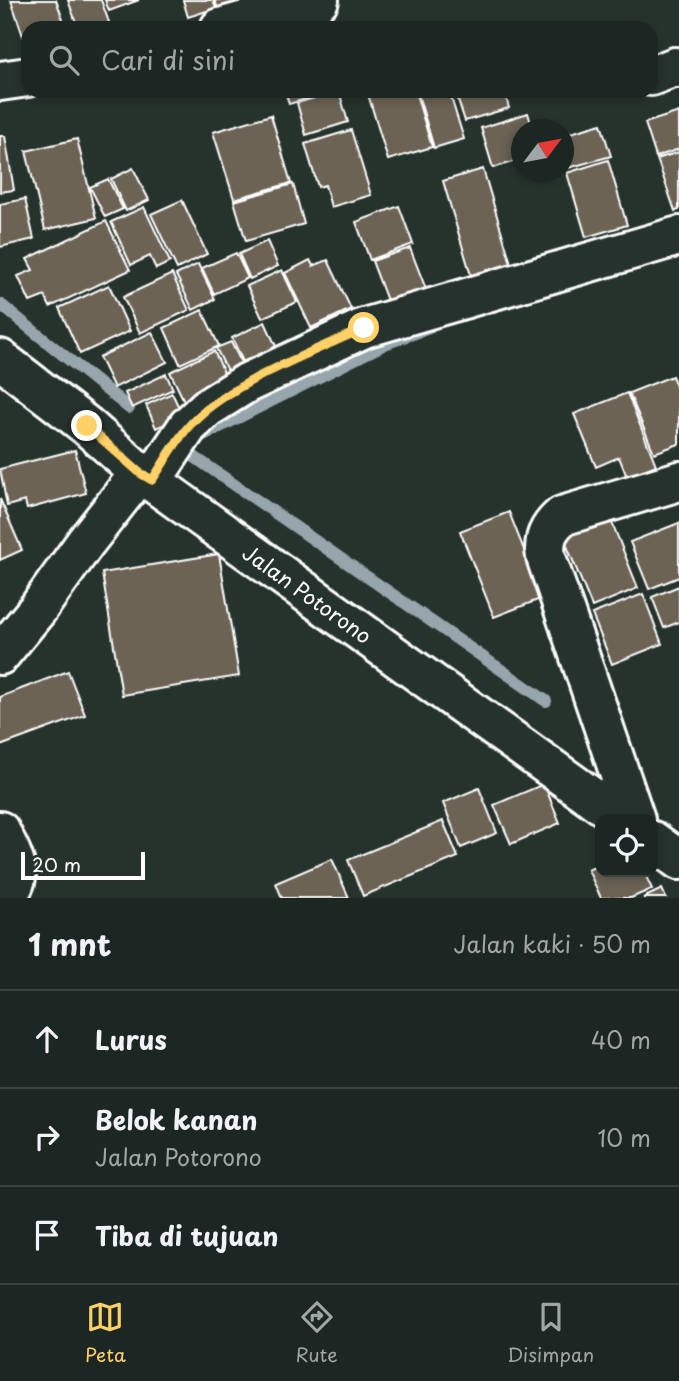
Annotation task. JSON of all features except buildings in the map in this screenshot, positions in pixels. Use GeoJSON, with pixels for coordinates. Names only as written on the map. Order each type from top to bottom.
{"type":"FeatureCollection","features":[{"type":"Feature","properties":{"kind":"street"},"geometry":{"type":"LineString","coordinates":[[243,21],[304,2]]}},
{"type":"Feature","properties":{"kind":"street"},"geometry":{"type":"LineString","coordinates":[[658,73],[679,68]]}},
{"type":"Feature","properties":{"kind":"street"},"geometry":{"type":"LineString","coordinates":[[0,81],[21,79]]}},
{"type":"Feature","properties":{"kind":"street"},"geometry":{"type":"LineString","coordinates":[[0,655],[37,610],[85,543],[146,477],[188,426],[207,408],[247,383],[364,328],[679,236]]}},
{"type":"Feature","properties":{"kind":"street","name":"Jalan Potorono"},"geometry":{"type":"LineString","coordinates":[[7,372],[87,426],[146,477],[615,814]]}},
{"type":"Feature","properties":{"kind":"street"},"geometry":{"type":"LineString","coordinates":[[633,814],[546,557],[544,544],[554,523],[562,516],[679,481]]}},
{"type":"Feature","properties":{"kind":"street"},"geometry":{"type":"LineString","coordinates":[[0,831],[15,863],[16,874],[16,883],[9,893],[0,898]]}},
{"type":"Feature","properties":{"kind":"street"},"geometry":{"type":"LineString","coordinates":[[658,845],[679,860]]}},
{"type":"Feature","properties":{"kind":"waterway"},"geometry":{"type":"LineString","coordinates":[[0,304],[129,408]]}},
{"type":"Feature","properties":{"kind":"waterway"},"geometry":{"type":"LineString","coordinates":[[196,439],[387,343],[429,328]]}},
{"type":"Feature","properties":{"kind":"waterway"},"geometry":{"type":"LineString","coordinates":[[180,447],[546,701]]}},
{"type":"Feature","properties":{"kind":"route"},"geometry":{"type":"LineString","coordinates":[[87,426],[140,473],[152,480],[188,426],[207,408],[247,383],[364,328]]}}]}
